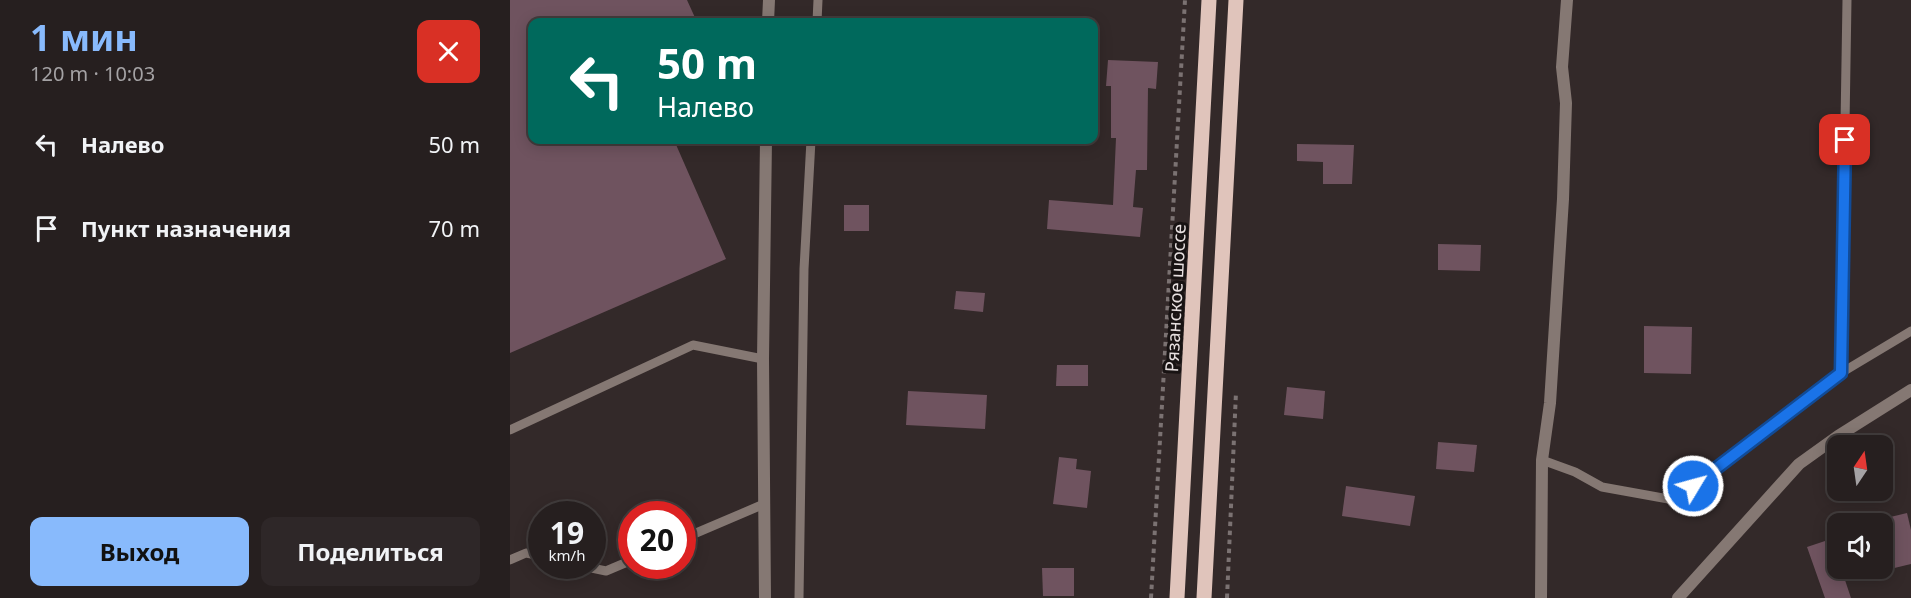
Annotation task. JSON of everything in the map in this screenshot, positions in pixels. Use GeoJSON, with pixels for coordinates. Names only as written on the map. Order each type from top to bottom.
{"type":"FeatureCollection","features":[{"type":"Feature","properties":{"kind":"main road","name":"Рязанское шоссе"},"geometry":{"type":"LineString","coordinates":[[1177,598],[1209,0]]}},
{"type":"Feature","properties":{"kind":"main road"},"geometry":{"type":"LineString","coordinates":[[1204,598],[1236,0]]}},
{"type":"Feature","properties":{"kind":"street"},"geometry":{"type":"LineString","coordinates":[[768,18],[769,0]]}},
{"type":"Feature","properties":{"kind":"street"},"geometry":{"type":"LineString","coordinates":[[1541,598],[1542,460],[1550,403],[1563,199],[1566,103],[1562,67],[1567,0]]}},
{"type":"Feature","properties":{"kind":"street"},"geometry":{"type":"LineString","coordinates":[[765,598],[763,359],[766,144]]}},
{"type":"Feature","properties":{"kind":"street"},"geometry":{"type":"LineString","coordinates":[[1678,598],[1799,464],[1838,436],[1911,390]]}},
{"type":"Feature","properties":{"kind":"lane"},"geometry":{"type":"LineString","coordinates":[[817,18],[818,0]]}},
{"type":"Feature","properties":{"kind":"lane"},"geometry":{"type":"LineString","coordinates":[[1841,373],[1847,0]]}},
{"type":"Feature","properties":{"kind":"lane"},"geometry":{"type":"LineString","coordinates":[[799,598],[804,269],[811,144]]}},
{"type":"Feature","properties":{"kind":"lane"},"geometry":{"type":"LineString","coordinates":[[1542,460],[1575,472],[1602,487],[1674,500],[1841,373],[1911,331]]}},
{"type":"Feature","properties":{"kind":"lane"},"geometry":{"type":"LineString","coordinates":[[510,430],[693,345],[763,359]]}},
{"type":"Feature","properties":{"kind":"lane"},"geometry":{"type":"LineString","coordinates":[[696,533],[764,504]]}},
{"type":"Feature","properties":{"kind":"lane"},"geometry":{"type":"LineString","coordinates":[[510,560],[528,553]]}},
{"type":"Feature","properties":{"kind":"path"},"geometry":{"type":"LineString","coordinates":[[1151,598],[1185,0]]}},
{"type":"Feature","properties":{"kind":"building"},"geometry":{"type":"Polygon","coordinates":[[[510,0],[687,0],[695,18],[528,18],[528,144],[676,144],[726,259],[510,353],[510,0]]]}},
{"type":"Feature","properties":{"kind":"building"},"geometry":{"type":"Polygon","coordinates":[[[1108,60],[1158,62],[1156,89],[1148,88],[1147,170],[1136,170],[1133,207],[1143,208],[1140,237],[1047,229],[1049,200],[1113,205],[1116,138],[1111,138],[1111,86],[1106,86],[1108,60]]]}},
{"type":"Feature","properties":{"kind":"building"},"geometry":{"type":"Polygon","coordinates":[[[1297,144],[1354,145],[1352,184],[1323,184],[1323,162],[1297,161],[1297,144]]]}},
{"type":"Feature","properties":{"kind":"building"},"geometry":{"type":"Polygon","coordinates":[[[844,205],[869,205],[869,231],[844,231],[844,205]]]}},
{"type":"Feature","properties":{"kind":"building"},"geometry":{"type":"Polygon","coordinates":[[[1438,244],[1481,245],[1480,271],[1438,270],[1438,244]]]}},
{"type":"Feature","properties":{"kind":"building"},"geometry":{"type":"Polygon","coordinates":[[[956,291],[985,293],[983,312],[954,309],[956,291]]]}},
{"type":"Feature","properties":{"kind":"building"},"geometry":{"type":"Polygon","coordinates":[[[1644,326],[1692,327],[1691,374],[1644,373],[1644,326]]]}},
{"type":"Feature","properties":{"kind":"building"},"geometry":{"type":"Polygon","coordinates":[[[1057,365],[1088,365],[1088,386],[1056,386],[1057,365]]]}},
{"type":"Feature","properties":{"kind":"building"},"geometry":{"type":"Polygon","coordinates":[[[1287,387],[1325,391],[1323,419],[1284,415],[1287,387]]]}},
{"type":"Feature","properties":{"kind":"building"},"geometry":{"type":"Polygon","coordinates":[[[908,391],[987,395],[985,429],[906,425],[908,391]]]}},
{"type":"Feature","properties":{"kind":"building"},"geometry":{"type":"Polygon","coordinates":[[[1438,442],[1477,445],[1474,472],[1436,469],[1438,442]]]}},
{"type":"Feature","properties":{"kind":"building"},"geometry":{"type":"Polygon","coordinates":[[[1059,457],[1077,459],[1076,469],[1091,471],[1087,508],[1053,504],[1059,457]]]}},
{"type":"Feature","properties":{"kind":"building"},"geometry":{"type":"Polygon","coordinates":[[[1346,486],[1415,496],[1410,526],[1342,516],[1346,486]]]}},
{"type":"Feature","properties":{"kind":"building"},"geometry":{"type":"Polygon","coordinates":[[[1907,513],[1911,530],[1911,564],[1893,568],[1893,516],[1907,513]]]}},
{"type":"Feature","properties":{"kind":"building"},"geometry":{"type":"Polygon","coordinates":[[[1827,540],[1827,579],[1845,579],[1851,598],[1825,598],[1807,547],[1827,540]]]}},
{"type":"Feature","properties":{"kind":"building"},"geometry":{"type":"Polygon","coordinates":[[[1042,568],[1074,568],[1074,596],[1043,596],[1042,568]]]}},
{"type":"Feature","properties":{"kind":"route"},"geometry":{"type":"LineString","coordinates":[[1693,486],[1841,373],[1845,140]]}}]}
